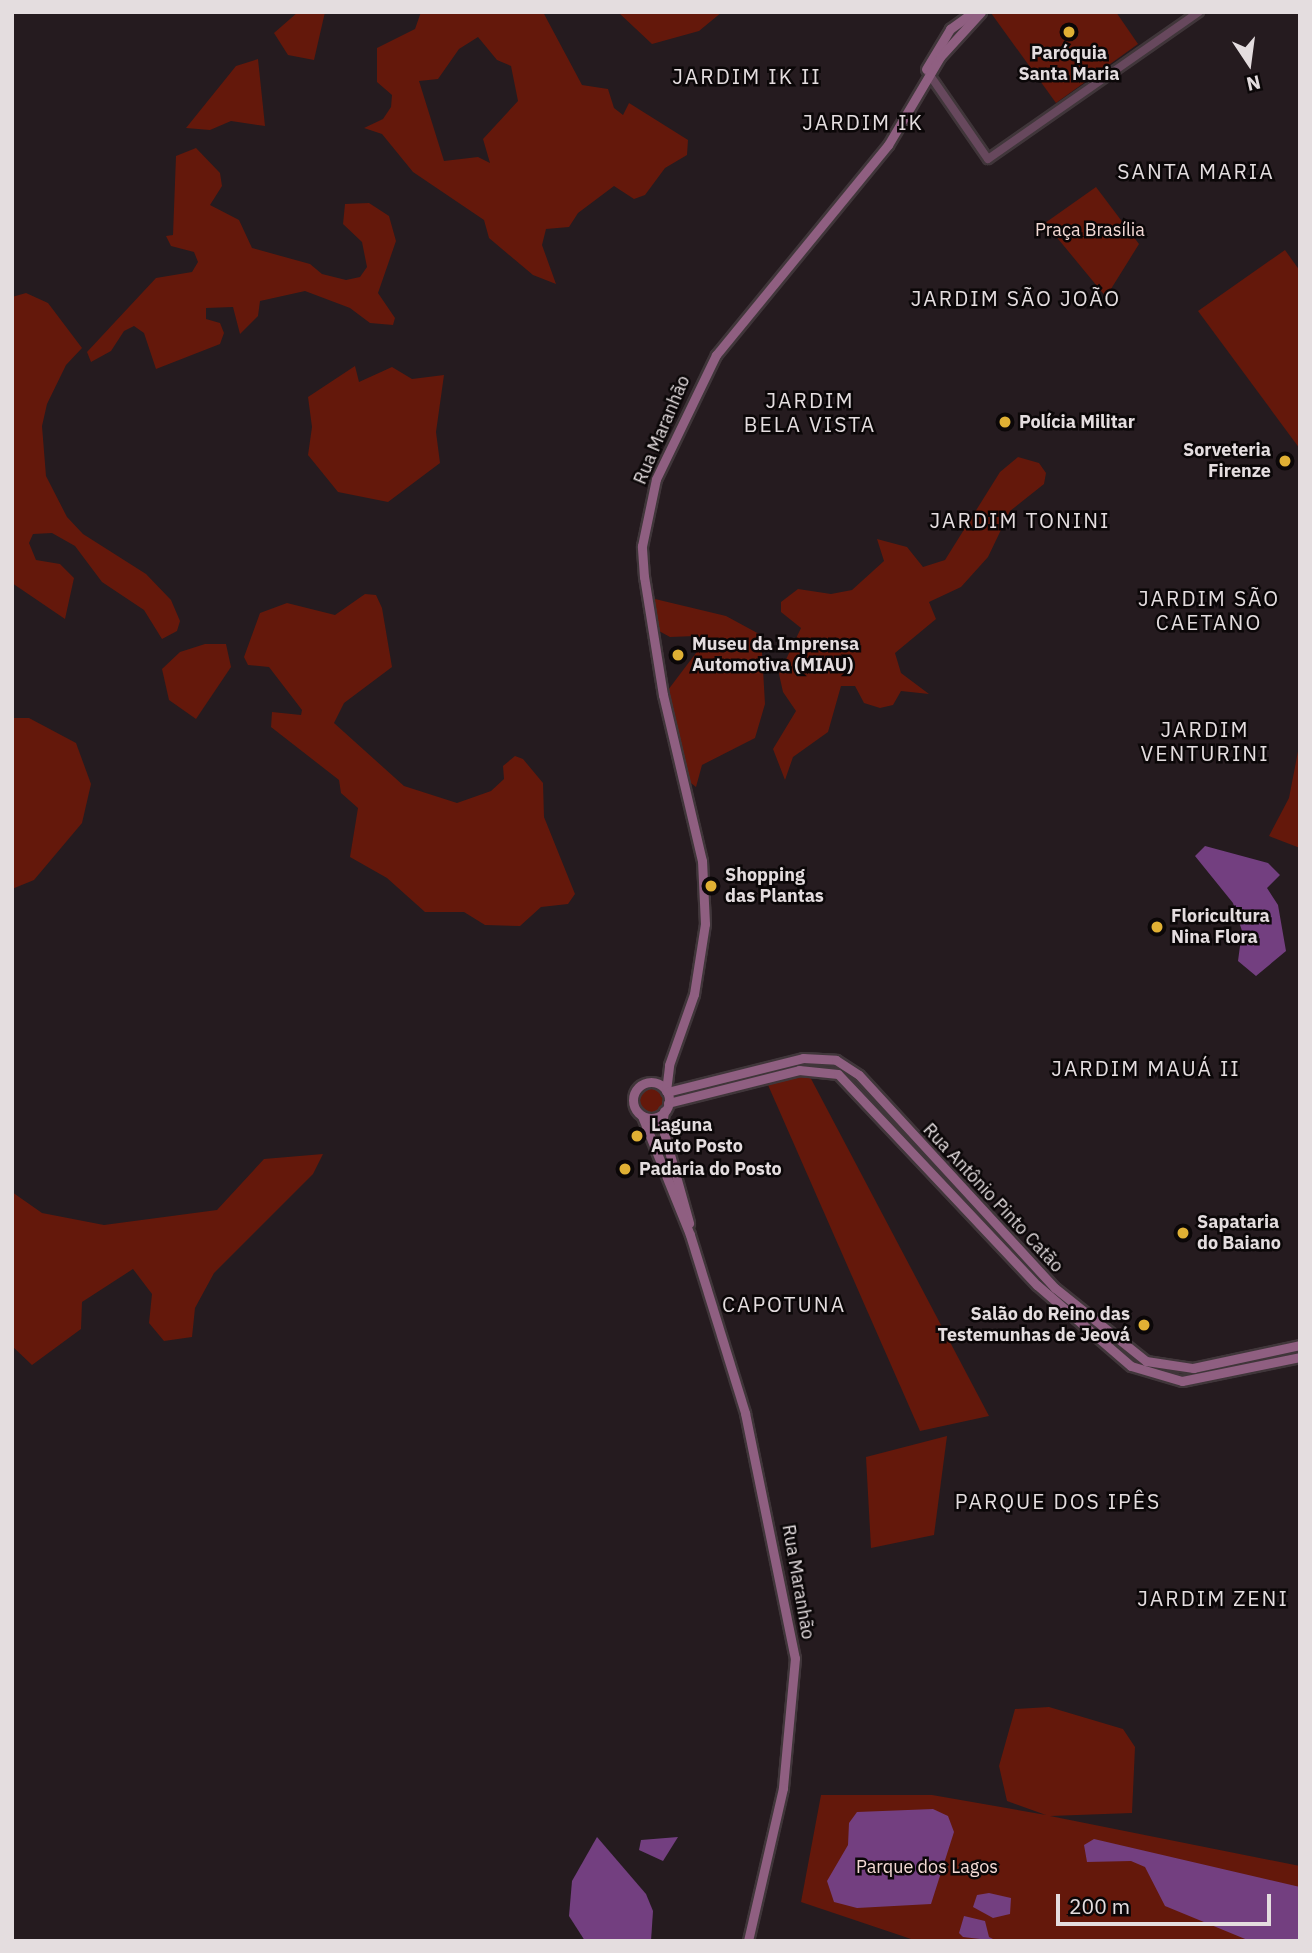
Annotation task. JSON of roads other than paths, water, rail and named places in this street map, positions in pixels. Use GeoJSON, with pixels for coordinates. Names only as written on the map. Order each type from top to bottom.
{"type":"FeatureCollection","features":[{"type":"Feature","properties":{"kind":"main road","name":"Rua Maranhão"},"geometry":{"type":"LineString","coordinates":[[748,1941],[783,1788],[796,1658],[761,1475],[690,1235],[662,1126],[669,1065],[703,955],[704,893],[644,577],[646,515],[662,463],[704,372],[888,145],[950,29],[973,12]]}},
{"type":"Feature","properties":{"kind":"main road"},"geometry":{"type":"LineString","coordinates":[[926,75],[955,36],[981,12]]}},
{"type":"Feature","properties":{"kind":"main road","name":"Rua Antônio Pinto Catão"},"geometry":{"type":"LineString","coordinates":[[666,1091],[820,1056],[848,1066],[997,1224],[1091,1318],[1129,1350],[1159,1366],[1194,1368],[1300,1345]]}},
{"type":"Feature","properties":{"kind":"main road"},"geometry":{"type":"LineString","coordinates":[[666,1091],[648,1082],[669,1065]]}},
{"type":"Feature","properties":{"kind":"main road","name":"Rua Antônio Pinto Catão"},"geometry":{"type":"LineString","coordinates":[[666,1107],[814,1067],[851,1083],[988,1232],[1070,1314],[1131,1366],[1155,1377],[1182,1381],[1300,1356]]}},
{"type":"Feature","properties":{"kind":"main road","name":"Rua Maranhão"},"geometry":{"type":"LineString","coordinates":[[648,1082],[633,1095],[690,1235]]}},
{"type":"Feature","properties":{"kind":"main road"},"geometry":{"type":"LineString","coordinates":[[642,1116],[666,1107]]}},
{"type":"Feature","properties":{"kind":"main road"},"geometry":{"type":"LineString","coordinates":[[883,1118],[898,1118]]}},
{"type":"Feature","properties":{"kind":"main road"},"geometry":{"type":"LineString","coordinates":[[988,1232],[997,1224]]}},
{"type":"Feature","properties":{"kind":"main road"},"geometry":{"type":"LineString","coordinates":[[1070,1314],[1084,1321],[1091,1318]]}},
{"type":"Feature","properties":{"kind":"main road"},"geometry":{"type":"LineString","coordinates":[[1245,1368],[1246,1356]]}},
{"type":"Feature","properties":{"kind":"street"},"geometry":{"type":"LineString","coordinates":[[926,75],[988,159],[1199,12]]}},
{"type":"Feature","properties":{"kind":"place","name":"Paróquia Santa Maria"},"geometry":{"type":"Point","coordinates":[1069,32]}},
{"type":"Feature","properties":{"kind":"place","name":"Polícia Militar"},"geometry":{"type":"Point","coordinates":[1005,422]}},
{"type":"Feature","properties":{"kind":"place","name":"Sorveteria Firenze"},"geometry":{"type":"Point","coordinates":[1285,461]}},
{"type":"Feature","properties":{"kind":"place","name":"Museu da Imprensa Automotiva (MIAU)"},"geometry":{"type":"Point","coordinates":[678,655]}},
{"type":"Feature","properties":{"kind":"place","name":"Shopping das Plantas"},"geometry":{"type":"Point","coordinates":[711,886]}},
{"type":"Feature","properties":{"kind":"place","name":"Floricultura Nina Flora"},"geometry":{"type":"Point","coordinates":[1157,927]}},
{"type":"Feature","properties":{"kind":"place","name":"Laguna Auto Posto"},"geometry":{"type":"Point","coordinates":[637,1136]}},
{"type":"Feature","properties":{"kind":"place","name":"Padaria do Posto"},"geometry":{"type":"Point","coordinates":[625,1169]}},
{"type":"Feature","properties":{"kind":"place","name":"Sapataria do Baiano"},"geometry":{"type":"Point","coordinates":[1183,1233]}},
{"type":"Feature","properties":{"kind":"place","name":"Salão do Reino das Testemunhas de Jeová"},"geometry":{"type":"Point","coordinates":[1144,1325]}},
{"type":"Feature","properties":{"kind":"district","name":"JARDIM IK II"},"geometry":{"type":"Point","coordinates":[747,76]}},
{"type":"Feature","properties":{"kind":"district","name":"JARDIM IK"},"geometry":{"type":"Point","coordinates":[863,122]}},
{"type":"Feature","properties":{"kind":"district","name":"SANTA MARIA"},"geometry":{"type":"Point","coordinates":[1196,171]}},
{"type":"Feature","properties":{"kind":"district","name":"JARDIM SÃO JOÃO"},"geometry":{"type":"Point","coordinates":[1016,298]}},
{"type":"Feature","properties":{"kind":"district","name":"JARDIM BELA VISTA"},"geometry":{"type":"Point","coordinates":[810,412]}},
{"type":"Feature","properties":{"kind":"district","name":"JARDIM TONINI"},"geometry":{"type":"Point","coordinates":[1020,520]}},
{"type":"Feature","properties":{"kind":"district","name":"JARDIM SÃO CAETANO"},"geometry":{"type":"Point","coordinates":[1209,610]}},
{"type":"Feature","properties":{"kind":"district","name":"JARDIM VENTURINI"},"geometry":{"type":"Point","coordinates":[1205,741]}},
{"type":"Feature","properties":{"kind":"district","name":"JARDIM MAUÁ II"},"geometry":{"type":"Point","coordinates":[1146,1068]}},
{"type":"Feature","properties":{"kind":"district","name":"CAPOTUNA"},"geometry":{"type":"Point","coordinates":[784,1304]}},
{"type":"Feature","properties":{"kind":"district","name":"PARQUE DOS IPÊS"},"geometry":{"type":"Point","coordinates":[1058,1501]}},
{"type":"Feature","properties":{"kind":"district","name":"JARDIM ZENI"},"geometry":{"type":"Point","coordinates":[1213,1598]}},
{"type":"Feature","properties":{"kind":"park label","name":"Praça Brasília"},"geometry":{"type":"Point","coordinates":[1090,230]}},
{"type":"Feature","properties":{"kind":"park label","name":"Parque dos Lagos"},"geometry":{"type":"Point","coordinates":[927,1867]}}]}
